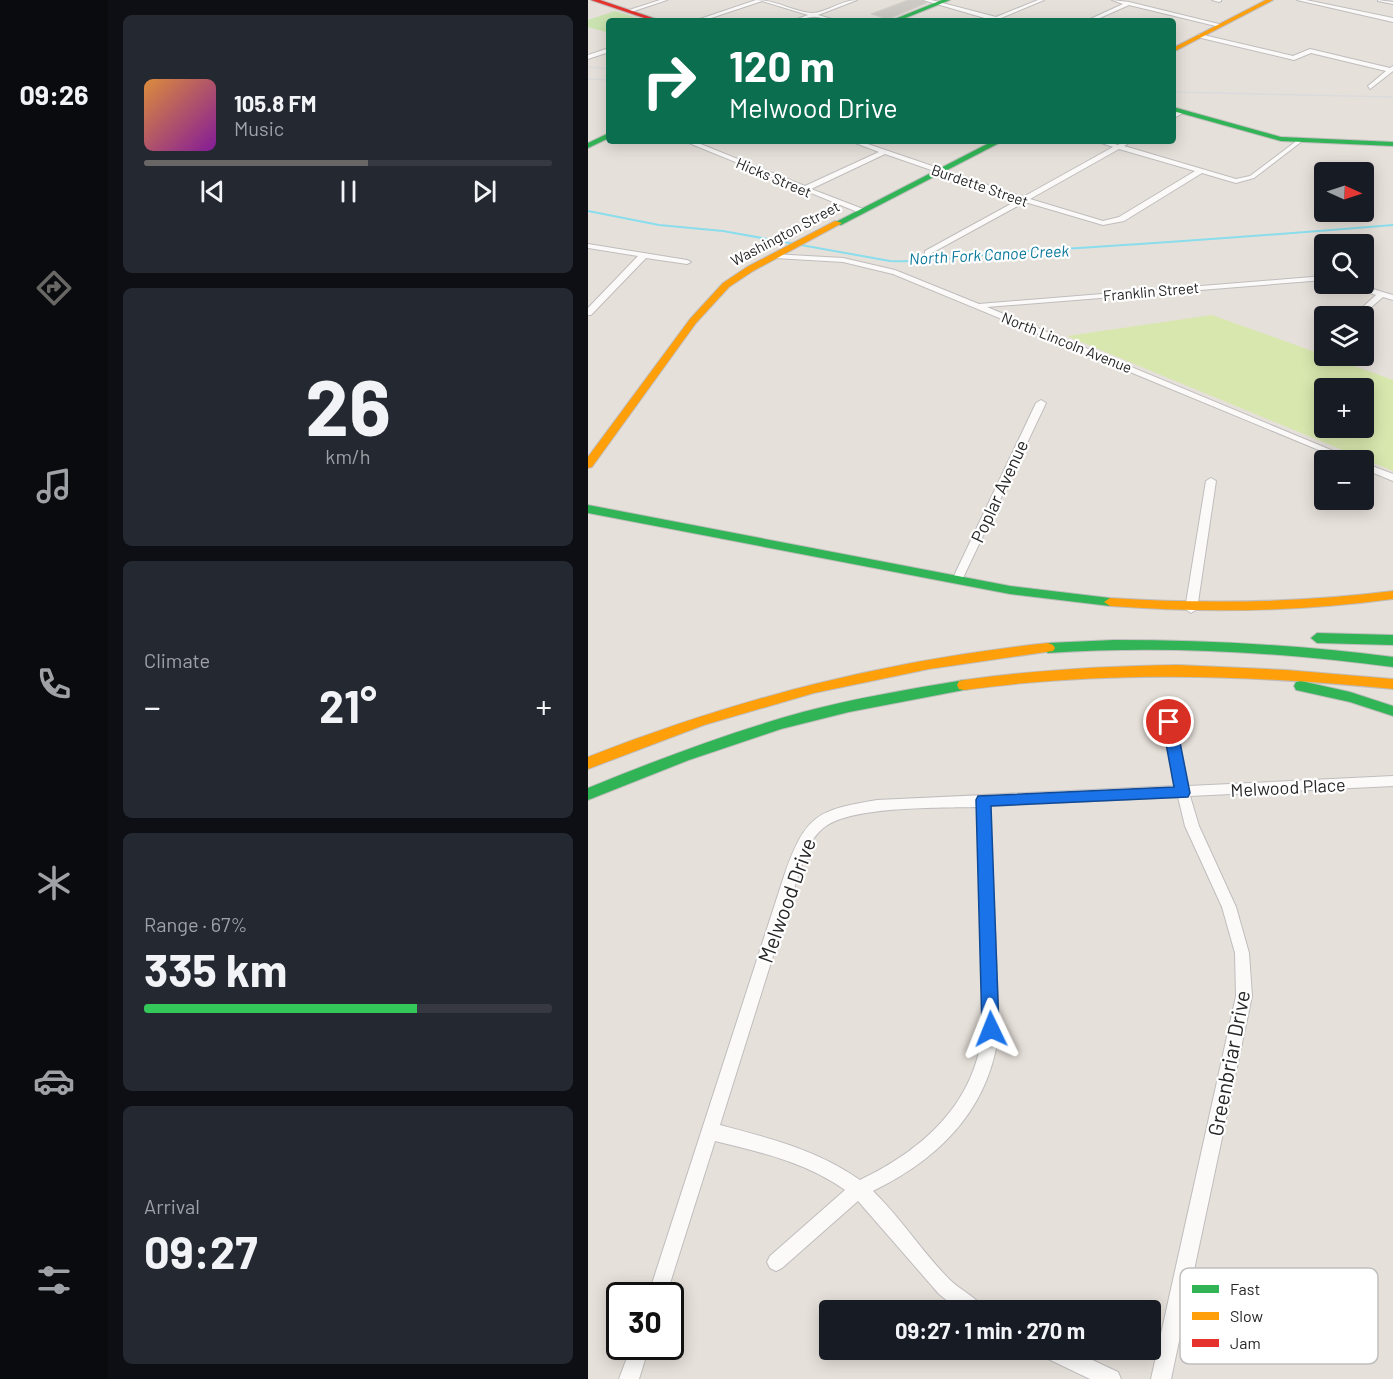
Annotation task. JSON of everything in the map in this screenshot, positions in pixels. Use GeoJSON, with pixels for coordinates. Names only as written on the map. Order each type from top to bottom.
{"type":"FeatureCollection","features":[{"type":"Feature","properties":{"kind":"main road"},"geometry":{"type":"LineString","coordinates":[[594,0],[650,18]]}},
{"type":"Feature","properties":{"kind":"main road"},"geometry":{"type":"LineString","coordinates":[[1176,48],[1270,0]]}},
{"type":"Feature","properties":{"kind":"main road"},"geometry":{"type":"LineString","coordinates":[[900,18],[937,1]]}},
{"type":"Feature","properties":{"kind":"main road"},"geometry":{"type":"LineString","coordinates":[[1176,113],[1263,135],[1299,141],[1393,144]]}},
{"type":"Feature","properties":{"kind":"main road"},"geometry":{"type":"LineString","coordinates":[[588,146],[606,137]]}},
{"type":"Feature","properties":{"kind":"main road","name":"Washington Street"},"geometry":{"type":"LineString","coordinates":[[588,465],[684,332],[718,292],[750,269],[993,144]]}},
{"type":"Feature","properties":{"kind":"main road"},"geometry":{"type":"LineString","coordinates":[[588,509],[957,580],[1074,600],[1191,609],[1281,607],[1393,595]]}},
{"type":"Feature","properties":{"kind":"main road"},"geometry":{"type":"LineString","coordinates":[[588,763],[686,724],[825,685],[924,664],[989,654],[1062,646],[1204,637],[1393,640]]}},
{"type":"Feature","properties":{"kind":"main road"},"geometry":{"type":"LineString","coordinates":[[1062,646],[1146,644],[1281,650],[1393,662]]}},
{"type":"Feature","properties":{"kind":"main road"},"geometry":{"type":"LineString","coordinates":[[588,794],[651,768],[740,737],[824,712],[891,696],[1026,676],[1106,670],[1181,670],[1304,675],[1393,684]]}},
{"type":"Feature","properties":{"kind":"main road"},"geometry":{"type":"LineString","coordinates":[[1181,670],[1258,677],[1350,698],[1393,711]]}},
{"type":"Feature","properties":{"kind":"street"},"geometry":{"type":"LineString","coordinates":[[629,11],[665,0]]}},
{"type":"Feature","properties":{"kind":"street"},"geometry":{"type":"LineString","coordinates":[[706,18],[762,0],[824,18]]}},
{"type":"Feature","properties":{"kind":"street"},"geometry":{"type":"LineString","coordinates":[[804,18],[855,0]]}},
{"type":"Feature","properties":{"kind":"street"},"geometry":{"type":"LineString","coordinates":[[999,18],[1042,0]]}},
{"type":"Feature","properties":{"kind":"street"},"geometry":{"type":"LineString","coordinates":[[1114,0],[1220,26]]}},
{"type":"Feature","properties":{"kind":"street"},"geometry":{"type":"LineString","coordinates":[[1098,18],[1136,0]]}},
{"type":"Feature","properties":{"kind":"street"},"geometry":{"type":"LineString","coordinates":[[1299,0],[1393,20]]}},
{"type":"Feature","properties":{"kind":"street"},"geometry":{"type":"LineString","coordinates":[[1380,0],[1393,3]]}},
{"type":"Feature","properties":{"kind":"street"},"geometry":{"type":"LineString","coordinates":[[937,1],[988,18]]}},
{"type":"Feature","properties":{"kind":"street"},"geometry":{"type":"LineString","coordinates":[[1199,36],[1294,58],[1310,51],[1392,69]]}},
{"type":"Feature","properties":{"kind":"street"},"geometry":{"type":"LineString","coordinates":[[588,57],[606,51]]}},
{"type":"Feature","properties":{"kind":"street"},"geometry":{"type":"LineString","coordinates":[[1370,87],[1392,69]]}},
{"type":"Feature","properties":{"kind":"street"},"geometry":{"type":"LineString","coordinates":[[1108,144],[1199,172],[1241,181],[1252,177],[1299,141]]}},
{"type":"Feature","properties":{"kind":"street","name":"Hicks Street"},"geometry":{"type":"LineString","coordinates":[[694,144],[860,212]]}},
{"type":"Feature","properties":{"kind":"street","name":"Burdette Street"},"geometry":{"type":"LineString","coordinates":[[862,144],[1025,200],[1108,223],[1122,219],[1199,172]]}},
{"type":"Feature","properties":{"kind":"street"},"geometry":{"type":"LineString","coordinates":[[928,253],[1124,144]]}},
{"type":"Feature","properties":{"kind":"street"},"geometry":{"type":"LineString","coordinates":[[804,189],[885,152]]}},
{"type":"Feature","properties":{"kind":"street"},"geometry":{"type":"LineString","coordinates":[[588,246],[687,262]]}},
{"type":"Feature","properties":{"kind":"street","name":"North Lincoln Avenue"},"geometry":{"type":"LineString","coordinates":[[780,253],[843,260],[895,272],[1326,450]]}},
{"type":"Feature","properties":{"kind":"street"},"geometry":{"type":"LineString","coordinates":[[588,313],[644,255]]}},
{"type":"Feature","properties":{"kind":"street"},"geometry":{"type":"LineString","coordinates":[[885,275],[895,272]]}},
{"type":"Feature","properties":{"kind":"street","name":"Franklin Street"},"geometry":{"type":"LineString","coordinates":[[978,306],[1314,279]]}},
{"type":"Feature","properties":{"kind":"street"},"geometry":{"type":"LineString","coordinates":[[1374,292],[1393,298]]}},
{"type":"Feature","properties":{"kind":"street"},"geometry":{"type":"LineString","coordinates":[[1368,306],[1382,294]]}},
{"type":"Feature","properties":{"kind":"street","name":"Poplar Avenue"},"geometry":{"type":"LineString","coordinates":[[957,580],[1041,403]]}},
{"type":"Feature","properties":{"kind":"street"},"geometry":{"type":"LineString","coordinates":[[1374,470],[1393,478]]}},
{"type":"Feature","properties":{"kind":"street"},"geometry":{"type":"LineString","coordinates":[[1191,609],[1211,481]]}},
{"type":"Feature","properties":{"kind":"street","name":"Greenbriar Drive"},"geometry":{"type":"LineString","coordinates":[[1169,719],[1183,793],[1198,842],[1222,890],[1235,924],[1242,953],[1244,984],[1238,1028],[1185,1268]]}},
{"type":"Feature","properties":{"kind":"street","name":"Melwood Place"},"geometry":{"type":"LineString","coordinates":[[1183,793],[1393,781]]}},
{"type":"Feature","properties":{"kind":"street","name":"Melwood Drive"},"geometry":{"type":"LineString","coordinates":[[661,1282],[800,851],[812,829],[821,820],[845,810],[984,800],[1183,793]]}},
{"type":"Feature","properties":{"kind":"street"},"geometry":{"type":"LineString","coordinates":[[776,1262],[859,1189],[896,1171],[940,1136],[967,1104],[984,1068],[991,1029],[984,800]]}},
{"type":"Feature","properties":{"kind":"street"},"geometry":{"type":"LineString","coordinates":[[709,1131],[810,1160],[844,1178],[875,1205],[934,1278],[961,1300]]}},
{"type":"Feature","properties":{"kind":"street","name":"Greenbriar Drive"},"geometry":{"type":"LineString","coordinates":[[1161,1379],[1180,1292]]}},
{"type":"Feature","properties":{"kind":"street"},"geometry":{"type":"LineString","coordinates":[[629,1379],[636,1360]]}},
{"type":"Feature","properties":{"kind":"street"},"geometry":{"type":"LineString","coordinates":[[1072,1360],[1111,1379]]}},
{"type":"Feature","properties":{"kind":"green space"},"geometry":{"type":"Polygon","coordinates":[[[615,11],[637,18],[606,18],[606,32],[588,27],[588,20],[615,11]]]}},
{"type":"Feature","properties":{"kind":"green space"},"geometry":{"type":"Polygon","coordinates":[[[1212,315],[1314,352],[1314,366],[1354,366],[1393,380],[1393,471],[1374,463],[1374,450],[1342,450],[1067,336],[1212,315]]]}},
{"type":"Feature","properties":{"kind":"building"},"geometry":{"type":"Polygon","coordinates":[[[909,0],[921,0],[926,3],[890,18],[872,14],[909,0]]]}},
{"type":"Feature","properties":{"kind":"waterway","name":"North Fork Canoe Creek"},"geometry":{"type":"LineString","coordinates":[[588,211],[659,225],[723,231],[890,261],[925,261],[1012,252],[1393,225]]}},
{"type":"Feature","properties":{"kind":"railway"},"geometry":{"type":"LineString","coordinates":[[588,67],[606,69]]}},
{"type":"Feature","properties":{"kind":"railway"},"geometry":{"type":"LineString","coordinates":[[588,79],[606,80]]}},
{"type":"Feature","properties":{"kind":"railway"},"geometry":{"type":"LineString","coordinates":[[1176,92],[1393,97]]}},
{"type":"Feature","properties":{"kind":"traffic: fast"},"geometry":{"type":"LineString","coordinates":[[901,18],[947,0]]}},
{"type":"Feature","properties":{"kind":"traffic: fast"},"geometry":{"type":"LineString","coordinates":[[1176,110],[1281,139],[1393,144]]}},
{"type":"Feature","properties":{"kind":"traffic: fast"},"geometry":{"type":"LineString","coordinates":[[588,146],[606,137]]}},
{"type":"Feature","properties":{"kind":"traffic: fast"},"geometry":{"type":"LineString","coordinates":[[838,223],[993,144]]}},
{"type":"Feature","properties":{"kind":"traffic: fast"},"geometry":{"type":"LineString","coordinates":[[588,509],[1010,590],[1110,602]]}},
{"type":"Feature","properties":{"kind":"traffic: fast"},"geometry":{"type":"LineString","coordinates":[[1317,638],[1393,640]]}},
{"type":"Feature","properties":{"kind":"traffic: fast"},"geometry":{"type":"LineString","coordinates":[[1048,648],[1114,645],[1179,646],[1308,653],[1393,662]]}},
{"type":"Feature","properties":{"kind":"traffic: fast"},"geometry":{"type":"LineString","coordinates":[[588,794],[660,765],[756,731],[849,707],[964,685]]}},
{"type":"Feature","properties":{"kind":"traffic: fast"},"geometry":{"type":"LineString","coordinates":[[1301,686],[1350,697],[1393,711]]}},
{"type":"Feature","properties":{"kind":"traffic: slow"},"geometry":{"type":"LineString","coordinates":[[1176,48],[1270,0]]}},
{"type":"Feature","properties":{"kind":"traffic: slow"},"geometry":{"type":"LineString","coordinates":[[588,465],[693,321],[726,285],[750,269],[838,223]]}},
{"type":"Feature","properties":{"kind":"traffic: slow"},"geometry":{"type":"LineString","coordinates":[[1110,602],[1252,607],[1322,603],[1393,595]]}},
{"type":"Feature","properties":{"kind":"traffic: slow"},"geometry":{"type":"LineString","coordinates":[[588,763],[700,721],[814,688],[929,664],[1048,648]]}},
{"type":"Feature","properties":{"kind":"traffic: slow"},"geometry":{"type":"LineString","coordinates":[[964,685],[1071,673],[1178,670],[1286,675],[1393,684]]}},
{"type":"Feature","properties":{"kind":"traffic: jam"},"geometry":{"type":"LineString","coordinates":[[594,0],[650,18]]}},
{"type":"Feature","properties":{"kind":"route"},"geometry":{"type":"LineString","coordinates":[[991,1029],[984,800],[1183,793],[1169,722]]}}]}
